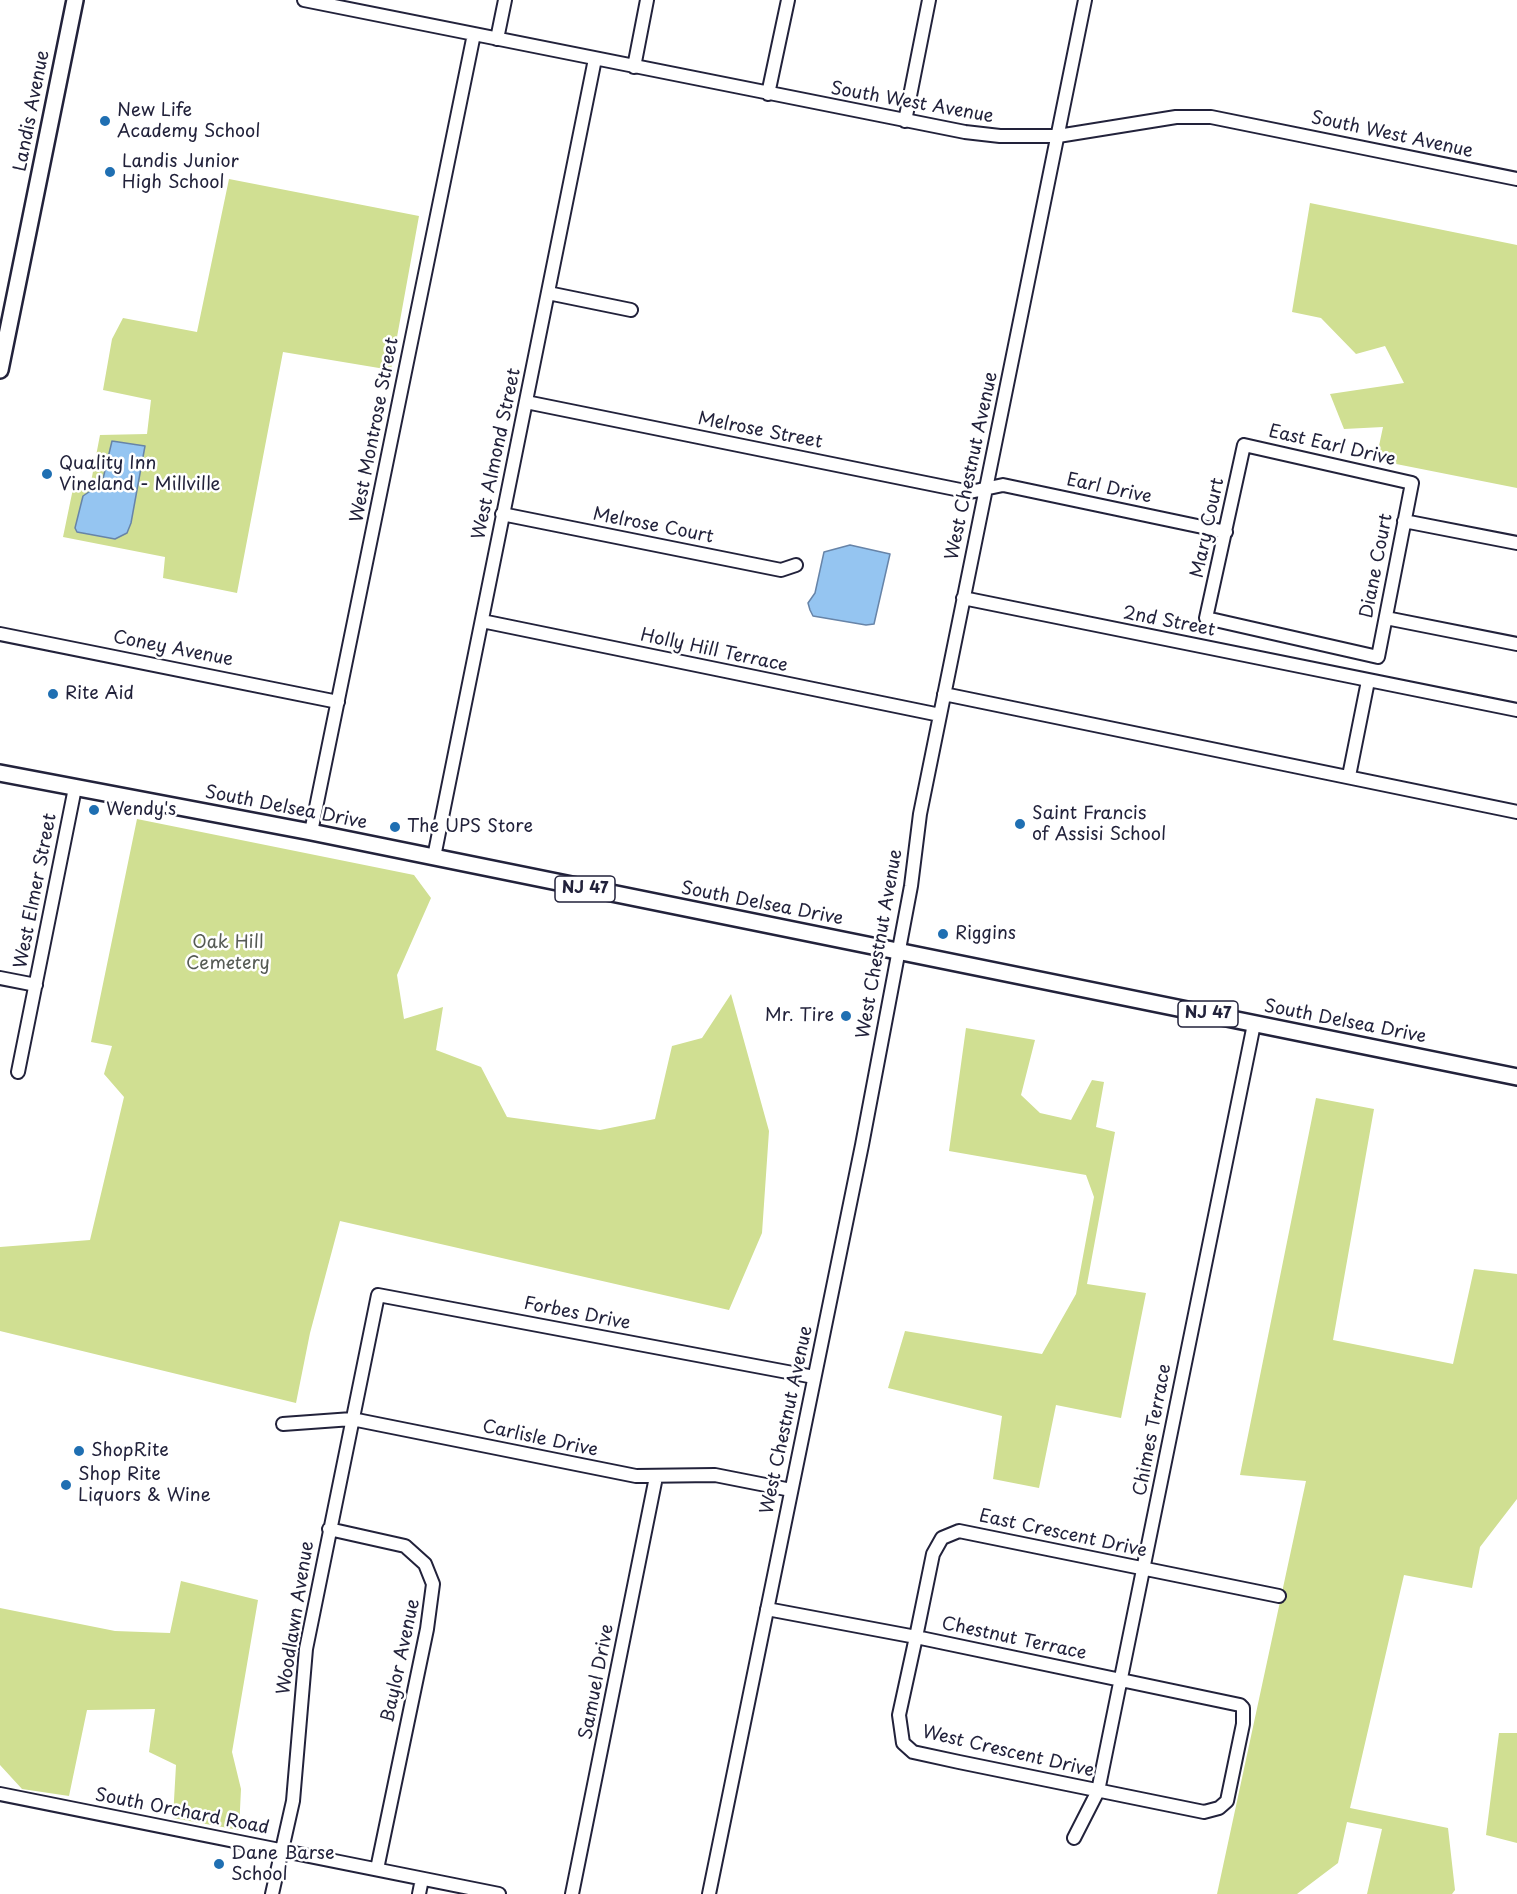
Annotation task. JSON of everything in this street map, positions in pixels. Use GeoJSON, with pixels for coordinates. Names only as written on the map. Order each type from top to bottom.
{"type":"FeatureCollection","features":[{"type":"Feature","properties":{"kind":"main road","name":"Landis Avenue"},"geometry":{"type":"LineString","coordinates":[[0,370],[75,0]]}},
{"type":"Feature","properties":{"kind":"main road"},"geometry":{"type":"LineString","coordinates":[[0,761],[27,778]]}},
{"type":"Feature","properties":{"kind":"main road","name":"South Delsea Drive"},"geometry":{"type":"LineString","coordinates":[[0,773],[311,832],[1517,1077]]}},
{"type":"Feature","properties":{"kind":"street","name":"South West Avenue"},"geometry":{"type":"LineString","coordinates":[[304,0],[362,6],[474,34],[634,67],[905,121],[1000,136],[1058,136],[1176,117],[1211,117],[1517,180]]}},
{"type":"Feature","properties":{"kind":"street"},"geometry":{"type":"LineString","coordinates":[[497,39],[505,0]]}},
{"type":"Feature","properties":{"kind":"street"},"geometry":{"type":"LineString","coordinates":[[634,67],[647,0]]}},
{"type":"Feature","properties":{"kind":"street"},"geometry":{"type":"LineString","coordinates":[[768,94],[788,0]]}},
{"type":"Feature","properties":{"kind":"street"},"geometry":{"type":"LineString","coordinates":[[905,121],[929,0]]}},
{"type":"Feature","properties":{"kind":"street","name":"West Chestnut Avenue"},"geometry":{"type":"LineString","coordinates":[[709,1894],[899,952],[920,814],[944,693],[1085,0]]}},
{"type":"Feature","properties":{"kind":"street","name":"West Montrose Street"},"geometry":{"type":"LineString","coordinates":[[311,832],[474,34]]}},
{"type":"Feature","properties":{"kind":"street","name":"West Almond Street"},"geometry":{"type":"LineString","coordinates":[[434,857],[595,59]]}},
{"type":"Feature","properties":{"kind":"street"},"geometry":{"type":"LineString","coordinates":[[548,293],[631,310]]}},
{"type":"Feature","properties":{"kind":"street","name":"Melrose Street"},"geometry":{"type":"LineString","coordinates":[[526,402],[970,492],[986,489]]}},
{"type":"Feature","properties":{"kind":"street","name":"East Earl Drive"},"geometry":{"type":"LineString","coordinates":[[1244,445],[1412,483]]}},
{"type":"Feature","properties":{"kind":"street","name":"Mary Court"},"geometry":{"type":"LineString","coordinates":[[1244,445],[1206,618],[1378,657]]}},
{"type":"Feature","properties":{"kind":"street","name":"Diane Court"},"geometry":{"type":"LineString","coordinates":[[1378,657],[1412,483]]}},
{"type":"Feature","properties":{"kind":"street","name":"Earl Drive"},"geometry":{"type":"LineString","coordinates":[[986,489],[1003,485],[1226,532]]}},
{"type":"Feature","properties":{"kind":"street","name":"Melrose Court"},"geometry":{"type":"LineString","coordinates":[[502,514],[781,570],[796,565]]}},
{"type":"Feature","properties":{"kind":"street"},"geometry":{"type":"LineString","coordinates":[[1404,521],[1517,543]]}},
{"type":"Feature","properties":{"kind":"street","name":"2nd Street"},"geometry":{"type":"LineString","coordinates":[[963,598],[1517,710]]}},
{"type":"Feature","properties":{"kind":"street"},"geometry":{"type":"LineString","coordinates":[[1386,618],[1517,644]]}},
{"type":"Feature","properties":{"kind":"street","name":"Holly Hill Terrace"},"geometry":{"type":"LineString","coordinates":[[482,621],[940,715]]}},
{"type":"Feature","properties":{"kind":"street","name":"Coney Avenue"},"geometry":{"type":"LineString","coordinates":[[0,634],[338,702]]}},
{"type":"Feature","properties":{"kind":"street"},"geometry":{"type":"LineString","coordinates":[[1349,776],[1368,681]]}},
{"type":"Feature","properties":{"kind":"street"},"geometry":{"type":"LineString","coordinates":[[944,693],[1109,730],[1349,776],[1517,812]]}},
{"type":"Feature","properties":{"kind":"street","name":"West Elmer Street"},"geometry":{"type":"LineString","coordinates":[[18,1072],[75,788]]}},
{"type":"Feature","properties":{"kind":"street"},"geometry":{"type":"LineString","coordinates":[[0,978],[36,986]]}},
{"type":"Feature","properties":{"kind":"street","name":"Chimes Terrace"},"geometry":{"type":"LineString","coordinates":[[1074,1838],[1098,1791],[1254,1024]]}},
{"type":"Feature","properties":{"kind":"street","name":"Forbes Drive"},"geometry":{"type":"LineString","coordinates":[[370,1340],[378,1295],[814,1377]]}},
{"type":"Feature","properties":{"kind":"street","name":"Woodlawn Avenue"},"geometry":{"type":"LineString","coordinates":[[272,1894],[292,1801],[303,1668],[329,1529],[370,1340]]}},
{"type":"Feature","properties":{"kind":"street","name":"Carlisle Drive"},"geometry":{"type":"LineString","coordinates":[[282,1424],[352,1419],[605,1470],[656,1477],[715,1475],[791,1490]]}},
{"type":"Feature","properties":{"kind":"street","name":"Samuel Drive"},"geometry":{"type":"LineString","coordinates":[[573,1894],[656,1477]]}},
{"type":"Feature","properties":{"kind":"street","name":"Baylor Avenue"},"geometry":{"type":"LineString","coordinates":[[329,1529],[405,1546],[425,1564],[433,1584],[427,1629],[376,1869]]}},
{"type":"Feature","properties":{"kind":"street","name":"East Crescent Drive"},"geometry":{"type":"LineString","coordinates":[[915,1637],[935,1547],[942,1538],[952,1532],[969,1533],[1279,1596]]}},
{"type":"Feature","properties":{"kind":"street","name":"Chestnut Terrace"},"geometry":{"type":"LineString","coordinates":[[767,1609],[915,1637],[1240,1705],[1244,1717]]}},
{"type":"Feature","properties":{"kind":"street","name":"West Crescent Drive"},"geometry":{"type":"LineString","coordinates":[[915,1637],[899,1715],[903,1743],[913,1752],[1177,1807],[1209,1811],[1219,1808],[1227,1801],[1244,1717]]}},
{"type":"Feature","properties":{"kind":"street","name":"South Orchard Road"},"geometry":{"type":"LineString","coordinates":[[0,1794],[499,1894]]}},
{"type":"Feature","properties":{"kind":"street"},"geometry":{"type":"LineString","coordinates":[[419,1894],[422,1879]]}},
{"type":"Feature","properties":{"kind":"green space"},"geometry":{"type":"Polygon","coordinates":[[[229,179],[419,216],[391,370],[283,352],[237,593],[163,578],[165,557],[63,537],[75,479],[91,482],[100,435],[147,434],[151,400],[103,390],[112,339],[123,318],[197,332],[229,179]]]}},
{"type":"Feature","properties":{"kind":"green space"},"geometry":{"type":"Polygon","coordinates":[[[1310,203],[1517,245],[1517,488],[1376,460],[1383,427],[1344,429],[1330,394],[1404,383],[1385,346],[1356,354],[1321,318],[1292,312],[1310,203]]]}},
{"type":"Feature","properties":{"kind":"green space","name":"Oak Hill Cemetery"},"geometry":{"type":"Polygon","coordinates":[[[137,819],[414,875],[431,898],[397,975],[404,1019],[443,1007],[436,1050],[481,1067],[507,1117],[600,1130],[655,1119],[672,1046],[702,1038],[731,994],[769,1131],[762,1233],[729,1310],[340,1221],[310,1333],[296,1403],[0,1331],[0,1247],[90,1240],[124,1097],[104,1074],[112,1046],[91,1042],[137,819]]]}},
{"type":"Feature","properties":{"kind":"green space"},"geometry":{"type":"Polygon","coordinates":[[[966,1028],[1035,1040],[1021,1095],[1040,1113],[1071,1120],[1092,1080],[1104,1082],[1096,1127],[1115,1132],[1087,1284],[1146,1293],[1121,1418],[1056,1405],[1039,1488],[993,1479],[1002,1416],[888,1388],[905,1331],[1042,1354],[1076,1294],[1094,1197],[1086,1175],[949,1151],[966,1028]]]}},
{"type":"Feature","properties":{"kind":"green space"},"geometry":{"type":"Polygon","coordinates":[[[1316,1098],[1374,1109],[1333,1340],[1453,1364],[1474,1269],[1517,1274],[1517,1499],[1480,1547],[1472,1588],[1404,1575],[1350,1808],[1448,1828],[1455,1890],[1452,1894],[1367,1894],[1382,1829],[1347,1822],[1338,1863],[1297,1894],[1217,1894],[1306,1481],[1240,1475],[1316,1098]]]}},
{"type":"Feature","properties":{"kind":"green space"},"geometry":{"type":"Polygon","coordinates":[[[181,1581],[258,1600],[232,1752],[241,1789],[239,1830],[173,1818],[176,1765],[149,1752],[155,1709],[87,1710],[69,1796],[22,1789],[0,1765],[0,1608],[115,1631],[170,1633],[181,1581]]]}},
{"type":"Feature","properties":{"kind":"green space"},"geometry":{"type":"Polygon","coordinates":[[[1499,1733],[1517,1733],[1517,1843],[1486,1835],[1499,1733]]]}},
{"type":"Feature","properties":{"kind":"water"},"geometry":{"type":"Polygon","coordinates":[[[112,441],[145,446],[131,523],[127,533],[115,539],[77,532],[75,528],[83,496],[102,483],[112,441]]]}},
{"type":"Feature","properties":{"kind":"water"},"geometry":{"type":"Polygon","coordinates":[[[850,545],[890,554],[874,624],[866,625],[813,616],[810,610],[808,603],[815,593],[824,552],[850,545]]]}},
{"type":"Feature","properties":{"kind":"place","name":"New Life Academy School"},"geometry":{"type":"Point","coordinates":[105,121]}},
{"type":"Feature","properties":{"kind":"place","name":"Landis Junior High School"},"geometry":{"type":"Point","coordinates":[110,172]}},
{"type":"Feature","properties":{"kind":"place","name":"Quality Inn Vineland - Millville"},"geometry":{"type":"Point","coordinates":[47,474]}},
{"type":"Feature","properties":{"kind":"place","name":"Rite Aid"},"geometry":{"type":"Point","coordinates":[53,694]}},
{"type":"Feature","properties":{"kind":"place","name":"Wendy's"},"geometry":{"type":"Point","coordinates":[94,810]}},
{"type":"Feature","properties":{"kind":"place","name":"Saint Francis of Assisi School"},"geometry":{"type":"Point","coordinates":[1020,824]}},
{"type":"Feature","properties":{"kind":"place","name":"The UPS Store"},"geometry":{"type":"Point","coordinates":[395,827]}},
{"type":"Feature","properties":{"kind":"place","name":"Riggins"},"geometry":{"type":"Point","coordinates":[943,934]}},
{"type":"Feature","properties":{"kind":"place","name":"Mr. Tire"},"geometry":{"type":"Point","coordinates":[846,1016]}},
{"type":"Feature","properties":{"kind":"place","name":"ShopRite"},"geometry":{"type":"Point","coordinates":[79,1451]}},
{"type":"Feature","properties":{"kind":"place","name":"Shop Rite Liquors & Wine"},"geometry":{"type":"Point","coordinates":[66,1485]}},
{"type":"Feature","properties":{"kind":"place","name":"Dane Barse School"},"geometry":{"type":"Point","coordinates":[219,1864]}}]}
